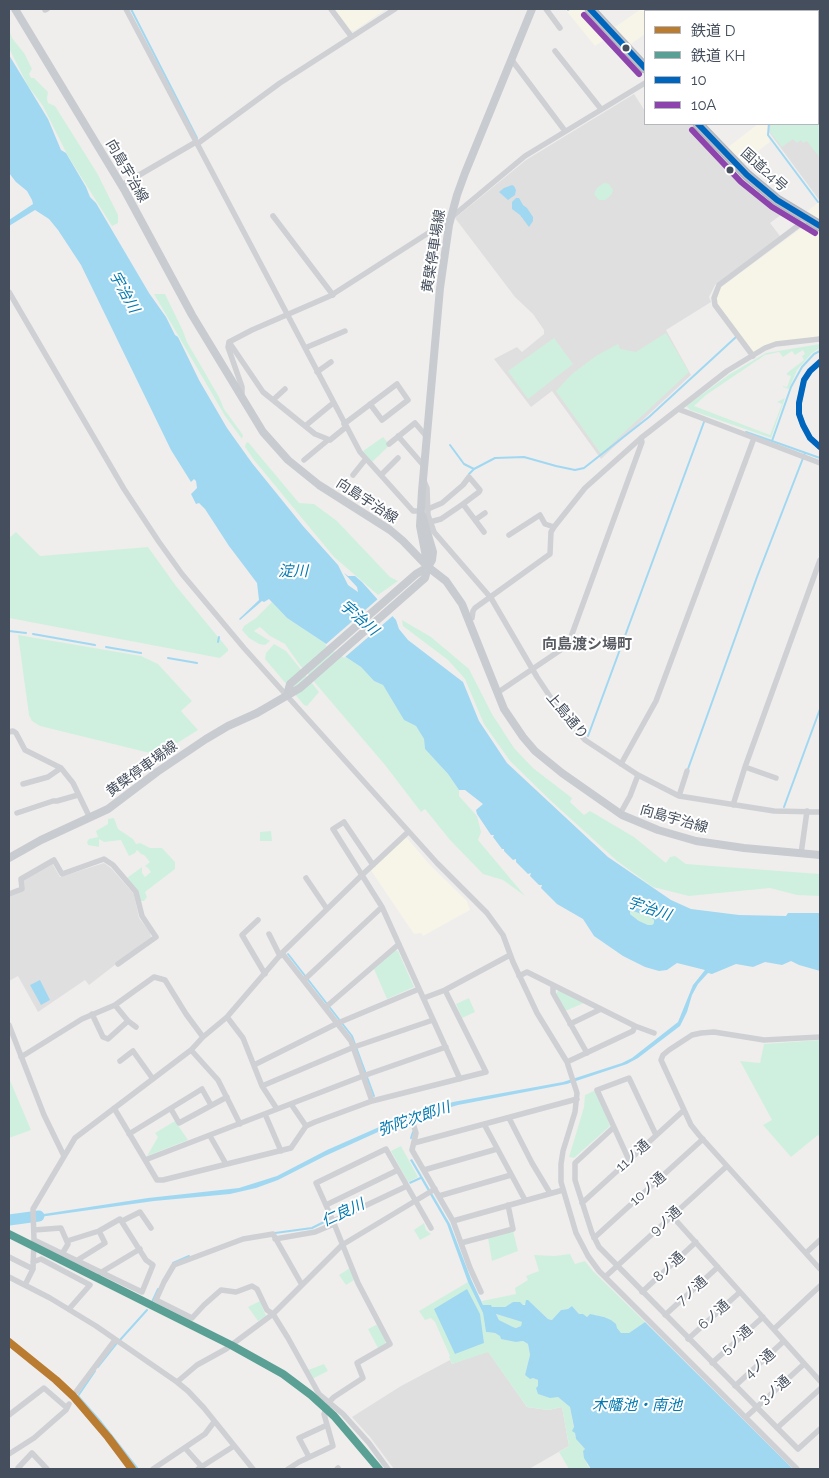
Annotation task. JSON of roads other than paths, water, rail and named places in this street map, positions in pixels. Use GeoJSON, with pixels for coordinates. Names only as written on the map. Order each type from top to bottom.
{"type":"FeatureCollection","features":[{"type":"Feature","properties":{"kind":"highway"},"geometry":{"type":"LineString","coordinates":[[590,9],[644,67]]}},
{"type":"Feature","properties":{"kind":"highway","name":"国道24号"},"geometry":{"type":"LineString","coordinates":[[699,125],[747,175],[777,200],[820,226]]}},
{"type":"Feature","properties":{"kind":"main road","name":"向島宇治線"},"geometry":{"type":"LineString","coordinates":[[14,9],[122,185],[192,315],[263,432],[288,460],[319,484],[376,520],[446,581],[462,604],[497,693],[512,722],[535,751],[562,773],[632,821],[696,841],[744,848],[820,855]]}},
{"type":"Feature","properties":{"kind":"main road","name":"黄檗停車場線"},"geometry":{"type":"LineString","coordinates":[[9,858],[41,840],[111,807],[157,772],[206,739],[228,726],[257,713],[290,691],[422,575],[428,567],[432,560],[433,552],[424,510],[423,480],[440,288],[452,216],[465,173],[532,9]]}},
{"type":"Feature","properties":{"kind":"main road","name":"黄檗停車場線"},"geometry":{"type":"LineString","coordinates":[[424,510],[420,526],[428,567]]}},
{"type":"Feature","properties":{"kind":"main road"},"geometry":{"type":"LineString","coordinates":[[412,550],[419,548],[424,543]]}},
{"type":"Feature","properties":{"kind":"street"},"geometry":{"type":"LineString","coordinates":[[126,9],[289,313],[319,370],[333,403],[365,460],[382,474],[413,511],[424,510],[442,503],[463,485],[469,477],[480,490],[441,519],[430,522]]}},
{"type":"Feature","properties":{"kind":"street"},"geometry":{"type":"LineString","coordinates":[[331,9],[351,36]]}},
{"type":"Feature","properties":{"kind":"street"},"geometry":{"type":"LineString","coordinates":[[122,185],[198,142],[280,83],[395,9]]}},
{"type":"Feature","properties":{"kind":"street"},"geometry":{"type":"LineString","coordinates":[[546,9],[560,28]]}},
{"type":"Feature","properties":{"kind":"street"},"geometry":{"type":"LineString","coordinates":[[555,51],[601,109]]}},
{"type":"Feature","properties":{"kind":"street"},"geometry":{"type":"LineString","coordinates":[[512,59],[566,131]]}},
{"type":"Feature","properties":{"kind":"street"},"geometry":{"type":"LineString","coordinates":[[242,398],[242,387],[228,347],[230,342],[289,313],[334,294],[452,216],[524,156],[644,84]]}},
{"type":"Feature","properties":{"kind":"street"},"geometry":{"type":"LineString","coordinates":[[273,216],[334,294]]}},
{"type":"Feature","properties":{"kind":"street"},"geometry":{"type":"LineString","coordinates":[[753,356],[715,305],[714,298],[719,285],[807,219]]}},
{"type":"Feature","properties":{"kind":"street"},"geometry":{"type":"LineString","coordinates":[[9,292],[124,489],[159,542],[207,605],[244,648],[290,691],[436,864],[487,913],[503,934],[519,976],[537,1013],[567,1062],[574,1080],[577,1100],[561,1164],[561,1182],[580,1242],[593,1264],[798,1469]]}},
{"type":"Feature","properties":{"kind":"street"},"geometry":{"type":"LineString","coordinates":[[307,347],[345,331]]}},
{"type":"Feature","properties":{"kind":"street"},"geometry":{"type":"LineString","coordinates":[[469,619],[472,618],[475,608],[550,554],[551,532],[585,488],[641,438],[727,372],[753,356],[776,344],[820,339]]}},
{"type":"Feature","properties":{"kind":"street"},"geometry":{"type":"LineString","coordinates":[[230,342],[263,392],[305,426],[328,440]]}},
{"type":"Feature","properties":{"kind":"street"},"geometry":{"type":"LineString","coordinates":[[319,370],[331,362]]}},
{"type":"Feature","properties":{"kind":"street"},"geometry":{"type":"LineString","coordinates":[[820,362],[804,380],[798,403],[803,425],[810,438],[820,447]]}},
{"type":"Feature","properties":{"kind":"street"},"geometry":{"type":"LineString","coordinates":[[304,460],[330,440],[370,404],[397,384],[408,400],[382,420],[370,404]]}},
{"type":"Feature","properties":{"kind":"street"},"geometry":{"type":"LineString","coordinates":[[273,400],[285,389]]}},
{"type":"Feature","properties":{"kind":"street"},"geometry":{"type":"LineString","coordinates":[[305,426],[333,403]]}},
{"type":"Feature","properties":{"kind":"street"},"geometry":{"type":"LineString","coordinates":[[678,410],[820,462]]}},
{"type":"Feature","properties":{"kind":"street"},"geometry":{"type":"LineString","coordinates":[[389,444],[415,423],[426,437]]}},
{"type":"Feature","properties":{"kind":"street"},"geometry":{"type":"LineString","coordinates":[[398,436],[424,466]]}},
{"type":"Feature","properties":{"kind":"street"},"geometry":{"type":"LineString","coordinates":[[497,693],[568,645],[642,442],[641,438]]}},
{"type":"Feature","properties":{"kind":"street"},"geometry":{"type":"LineString","coordinates":[[621,764],[656,701],[754,438]]}},
{"type":"Feature","properties":{"kind":"street"},"geometry":{"type":"LineString","coordinates":[[382,474],[398,458]]}},
{"type":"Feature","properties":{"kind":"street"},"geometry":{"type":"LineString","coordinates":[[352,476],[365,460]]}},
{"type":"Feature","properties":{"kind":"street"},"geometry":{"type":"LineString","coordinates":[[463,504],[484,532]]}},
{"type":"Feature","properties":{"kind":"street","name":"上島通り"},"geometry":{"type":"LineString","coordinates":[[424,510],[434,532],[491,598],[532,669],[561,713],[585,740],[638,775],[679,796],[774,810],[820,812]]}},
{"type":"Feature","properties":{"kind":"street"},"geometry":{"type":"LineString","coordinates":[[475,520],[485,513]]}},
{"type":"Feature","properties":{"kind":"street"},"geometry":{"type":"LineString","coordinates":[[509,535],[540,515],[545,524],[554,528]]}},
{"type":"Feature","properties":{"kind":"street"},"geometry":{"type":"LineString","coordinates":[[733,805],[820,560]]}},
{"type":"Feature","properties":{"kind":"street"},"geometry":{"type":"LineString","coordinates":[[9,732],[13,731],[16,733],[25,750],[61,768],[90,818]]}},
{"type":"Feature","properties":{"kind":"street"},"geometry":{"type":"LineString","coordinates":[[745,767],[776,778]]}},
{"type":"Feature","properties":{"kind":"street"},"geometry":{"type":"LineString","coordinates":[[23,784],[48,777],[61,768]]}},
{"type":"Feature","properties":{"kind":"street"},"geometry":{"type":"LineString","coordinates":[[679,796],[687,771]]}},
{"type":"Feature","properties":{"kind":"street"},"geometry":{"type":"LineString","coordinates":[[620,814],[630,796],[638,775]]}},
{"type":"Feature","properties":{"kind":"street"},"geometry":{"type":"LineString","coordinates":[[17,813],[78,795]]}},
{"type":"Feature","properties":{"kind":"street"},"geometry":{"type":"LineString","coordinates":[[802,854],[806,811]]}},
{"type":"Feature","properties":{"kind":"street"},"geometry":{"type":"LineString","coordinates":[[373,865],[344,822],[333,829],[382,907],[460,1079]]}},
{"type":"Feature","properties":{"kind":"street"},"geometry":{"type":"LineString","coordinates":[[25,1285],[33,1265],[33,1209],[75,1138],[191,1050],[227,1017],[281,955],[408,832]]}},
{"type":"Feature","properties":{"kind":"street"},"geometry":{"type":"LineString","coordinates":[[9,894],[22,888],[20,878],[54,860],[62,874],[104,859],[113,865],[136,892],[142,916],[156,937],[118,964]]}},
{"type":"Feature","properties":{"kind":"street"},"geometry":{"type":"LineString","coordinates":[[306,878],[328,909]]}},
{"type":"Feature","properties":{"kind":"street"},"geometry":{"type":"LineString","coordinates":[[306,978],[382,907]]}},
{"type":"Feature","properties":{"kind":"street"},"geometry":{"type":"LineString","coordinates":[[258,920],[242,935],[265,974]]}},
{"type":"Feature","properties":{"kind":"street"},"geometry":{"type":"LineString","coordinates":[[269,934],[281,955],[306,978],[356,1046],[366,1075],[372,1102]]}},
{"type":"Feature","properties":{"kind":"street"},"geometry":{"type":"LineString","coordinates":[[327,1006],[399,944]]}},
{"type":"Feature","properties":{"kind":"street"},"geometry":{"type":"LineString","coordinates":[[424,998],[445,990],[510,955]]}},
{"type":"Feature","properties":{"kind":"street"},"geometry":{"type":"LineString","coordinates":[[519,976],[527,972],[635,1026],[654,1033]]}},
{"type":"Feature","properties":{"kind":"street"},"geometry":{"type":"LineString","coordinates":[[21,1058],[72,1024],[116,1005],[154,977],[165,980],[203,1037]]}},
{"type":"Feature","properties":{"kind":"street"},"geometry":{"type":"LineString","coordinates":[[553,985],[553,993],[587,1053]]}},
{"type":"Feature","properties":{"kind":"street"},"geometry":{"type":"LineString","coordinates":[[254,1065],[340,1022],[419,989]]}},
{"type":"Feature","properties":{"kind":"street"},"geometry":{"type":"LineString","coordinates":[[114,1108],[156,1180],[163,1180],[292,1148],[306,1126],[372,1102],[486,1072],[445,990]]}},
{"type":"Feature","properties":{"kind":"street"},"geometry":{"type":"LineString","coordinates":[[116,1005],[136,1027]]}},
{"type":"Feature","properties":{"kind":"street"},"geometry":{"type":"LineString","coordinates":[[570,1024],[601,1009]]}},
{"type":"Feature","properties":{"kind":"street"},"geometry":{"type":"LineString","coordinates":[[92,1014],[103,1038],[108,1039],[128,1020]]}},
{"type":"Feature","properties":{"kind":"street"},"geometry":{"type":"LineString","coordinates":[[227,1017],[243,1038],[262,1086],[277,1109]]}},
{"type":"Feature","properties":{"kind":"street"},"geometry":{"type":"LineString","coordinates":[[262,1086],[356,1046],[433,1020]]}},
{"type":"Feature","properties":{"kind":"street"},"geometry":{"type":"LineString","coordinates":[[9,1025],[11,1040],[21,1058],[44,1115],[64,1156]]}},
{"type":"Feature","properties":{"kind":"street"},"geometry":{"type":"LineString","coordinates":[[567,1062],[634,1031],[635,1026]]}},
{"type":"Feature","properties":{"kind":"street"},"geometry":{"type":"LineString","coordinates":[[820,1037],[764,1040],[714,1032],[692,1035],[669,1050],[663,1055],[661,1060],[691,1125],[820,1269]]}},
{"type":"Feature","properties":{"kind":"street"},"geometry":{"type":"LineString","coordinates":[[145,1160],[366,1075],[446,1047]]}},
{"type":"Feature","properties":{"kind":"street"},"geometry":{"type":"LineString","coordinates":[[191,1050],[218,1080],[240,1124]]}},
{"type":"Feature","properties":{"kind":"street"},"geometry":{"type":"LineString","coordinates":[[120,1061],[133,1051],[153,1079]]}},
{"type":"Feature","properties":{"kind":"street"},"geometry":{"type":"LineString","coordinates":[[629,1160],[597,1090],[629,1078],[656,1135]]}},
{"type":"Feature","properties":{"kind":"street"},"geometry":{"type":"LineString","coordinates":[[129,1134],[202,1089],[211,1105]]}},
{"type":"Feature","properties":{"kind":"street"},"geometry":{"type":"LineString","coordinates":[[171,1109],[179,1124],[227,1097]]}},
{"type":"Feature","properties":{"kind":"street"},"geometry":{"type":"LineString","coordinates":[[414,1143],[577,1100]]}},
{"type":"Feature","properties":{"kind":"street"},"geometry":{"type":"LineString","coordinates":[[291,1104],[306,1126]]}},
{"type":"Feature","properties":{"kind":"street","name":"11ノ通"},"geometry":{"type":"LineString","coordinates":[[582,1203],[684,1110]]}},
{"type":"Feature","properties":{"kind":"street"},"geometry":{"type":"LineString","coordinates":[[265,1114],[281,1151]]}},
{"type":"Feature","properties":{"kind":"street"},"geometry":{"type":"LineString","coordinates":[[509,1118],[550,1194]]}},
{"type":"Feature","properties":{"kind":"street"},"geometry":{"type":"LineString","coordinates":[[413,1123],[416,1133],[412,1150],[424,1170],[432,1191],[439,1196],[453,1221],[481,1292]]}},
{"type":"Feature","properties":{"kind":"street"},"geometry":{"type":"LineString","coordinates":[[484,1124],[525,1200]]}},
{"type":"Feature","properties":{"kind":"street"},"geometry":{"type":"LineString","coordinates":[[613,1128],[575,1163],[575,1180],[594,1238],[599,1247],[798,1450],[820,1429]]}},
{"type":"Feature","properties":{"kind":"street"},"geometry":{"type":"LineString","coordinates":[[210,1136],[226,1164]]}},
{"type":"Feature","properties":{"kind":"street","name":"10ノ通"},"geometry":{"type":"LineString","coordinates":[[594,1238],[703,1139]]}},
{"type":"Feature","properties":{"kind":"street"},"geometry":{"type":"LineString","coordinates":[[288,1469],[333,1446],[324,1414],[329,1402],[363,1378],[357,1363],[390,1344],[358,1283],[316,1183],[386,1149],[431,1228]]}},
{"type":"Feature","properties":{"kind":"street"},"geometry":{"type":"LineString","coordinates":[[424,1170],[497,1149]]}},
{"type":"Feature","properties":{"kind":"street","name":"9ノ通"},"geometry":{"type":"LineString","coordinates":[[606,1277],[727,1166]]}},
{"type":"Feature","properties":{"kind":"street"},"geometry":{"type":"LineString","coordinates":[[326,1205],[398,1170]]}},
{"type":"Feature","properties":{"kind":"street"},"geometry":{"type":"LineString","coordinates":[[439,1196],[511,1175]]}},
{"type":"Feature","properties":{"kind":"street"},"geometry":{"type":"LineString","coordinates":[[276,1239],[314,1232],[333,1220],[406,1184]]}},
{"type":"Feature","properties":{"kind":"street"},"geometry":{"type":"LineString","coordinates":[[453,1221],[563,1190]]}},
{"type":"Feature","properties":{"kind":"street"},"geometry":{"type":"LineString","coordinates":[[177,1382],[197,1365],[226,1349],[273,1314],[342,1245],[432,1191]]}},
{"type":"Feature","properties":{"kind":"street"},"geometry":{"type":"LineString","coordinates":[[461,1243],[513,1229],[508,1205]]}},
{"type":"Feature","properties":{"kind":"street"},"geometry":{"type":"LineString","coordinates":[[122,1222],[140,1212],[151,1228]]}},
{"type":"Feature","properties":{"kind":"street"},"geometry":{"type":"LineString","coordinates":[[672,1216],[820,1381]]}},
{"type":"Feature","properties":{"kind":"street"},"geometry":{"type":"LineString","coordinates":[[34,1240],[142,1292],[153,1265],[146,1260],[120,1219],[99,1231],[67,1242]]}},
{"type":"Feature","properties":{"kind":"street"},"geometry":{"type":"LineString","coordinates":[[34,1230],[61,1228],[68,1244],[62,1254]]}},
{"type":"Feature","properties":{"kind":"street"},"geometry":{"type":"LineString","coordinates":[[76,1261],[105,1242],[99,1231]]}},
{"type":"Feature","properties":{"kind":"street"},"geometry":{"type":"LineString","coordinates":[[302,1285],[273,1234],[243,1240],[174,1265],[156,1300],[192,1318],[221,1290],[236,1292],[252,1286],[257,1289],[267,1310],[273,1314],[288,1338],[319,1394],[343,1414],[369,1443],[388,1469]]}},
{"type":"Feature","properties":{"kind":"street"},"geometry":{"type":"LineString","coordinates":[[806,1253],[820,1240]]}},
{"type":"Feature","properties":{"kind":"street","name":"8ノ通"},"geometry":{"type":"LineString","coordinates":[[642,1292],[696,1242]]}},
{"type":"Feature","properties":{"kind":"street"},"geometry":{"type":"LineString","coordinates":[[100,1273],[140,1249]]}},
{"type":"Feature","properties":{"kind":"street"},"geometry":{"type":"LineString","coordinates":[[9,1257],[33,1265]]}},
{"type":"Feature","properties":{"kind":"street"},"geometry":{"type":"LineString","coordinates":[[33,1265],[41,1259],[90,1285],[69,1310]]}},
{"type":"Feature","properties":{"kind":"street","name":"7ノ通"},"geometry":{"type":"LineString","coordinates":[[665,1315],[718,1267]]}},
{"type":"Feature","properties":{"kind":"street"},"geometry":{"type":"LineString","coordinates":[[9,1278],[69,1310],[177,1382],[188,1391],[253,1469]]}},
{"type":"Feature","properties":{"kind":"street"},"geometry":{"type":"LineString","coordinates":[[774,1330],[820,1286]]}},
{"type":"Feature","properties":{"kind":"street","name":"6ノ通"},"geometry":{"type":"LineString","coordinates":[[688,1338],[740,1292]]}},
{"type":"Feature","properties":{"kind":"street","name":"5ノ通"},"geometry":{"type":"LineString","coordinates":[[712,1363],[763,1317]]}},
{"type":"Feature","properties":{"kind":"street"},"geometry":{"type":"LineString","coordinates":[[76,1392],[118,1341]]}},
{"type":"Feature","properties":{"kind":"street","name":"4ノ通"},"geometry":{"type":"LineString","coordinates":[[735,1386],[784,1341]]}},
{"type":"Feature","properties":{"kind":"street","name":"3ノ通"},"geometry":{"type":"LineString","coordinates":[[746,1417],[804,1364]]}},
{"type":"Feature","properties":{"kind":"street"},"geometry":{"type":"LineString","coordinates":[[9,1415],[44,1388],[68,1406],[34,1438],[9,1454]]}},
{"type":"Feature","properties":{"kind":"street"},"geometry":{"type":"LineString","coordinates":[[777,1428],[820,1389]]}},
{"type":"Feature","properties":{"kind":"street"},"geometry":{"type":"LineString","coordinates":[[157,1468],[205,1434],[214,1422]]}},
{"type":"Feature","properties":{"kind":"street"},"geometry":{"type":"LineString","coordinates":[[309,1457],[299,1438],[327,1425]]}},
{"type":"Feature","properties":{"kind":"street"},"geometry":{"type":"LineString","coordinates":[[185,1448],[200,1468],[234,1446]]}},
{"type":"Feature","properties":{"kind":"street"},"geometry":{"type":"LineString","coordinates":[[20,1469],[18,1468],[32,1453],[47,1469]]}},
{"type":"Feature","properties":{"kind":"water","name":"淀川"},"geometry":{"type":"Polygon","coordinates":[[[9,55],[48,119],[61,150],[66,153],[90,197],[96,203],[149,293],[178,337],[199,380],[227,428],[252,463],[303,526],[338,565],[348,585],[358,592],[357,587],[344,573],[348,576],[355,576],[362,582],[396,620],[399,629],[408,640],[463,682],[479,721],[507,763],[608,857],[671,900],[691,909],[739,915],[786,916],[788,913],[820,913],[820,971],[791,961],[782,965],[765,962],[753,967],[736,964],[712,974],[708,973],[698,984],[692,995],[680,1026],[638,1058],[627,1064],[567,1084],[458,1105],[400,1122],[278,1180],[256,1188],[230,1194],[154,1201],[25,1219],[24,1217],[148,1198],[239,1188],[277,1176],[327,1150],[395,1120],[453,1102],[563,1082],[622,1063],[632,1058],[678,1022],[693,985],[705,970],[677,963],[667,970],[659,971],[645,967],[623,956],[594,936],[583,919],[557,904],[541,888],[542,885],[539,885],[530,876],[531,873],[528,874],[516,862],[516,859],[513,860],[502,849],[493,837],[494,835],[491,835],[477,814],[476,810],[483,804],[465,790],[459,790],[448,774],[425,749],[424,739],[416,726],[404,720],[383,685],[374,681],[361,667],[287,618],[269,599],[264,602],[262,601],[239,619],[259,600],[257,583],[229,546],[205,509],[199,503],[196,504],[191,494],[197,488],[196,481],[194,479],[191,482],[171,450],[81,265],[58,230],[49,219],[35,210],[9,226],[9,220],[33,204],[27,191],[9,173],[9,55]],[[630,910],[630,914],[639,921],[652,925],[654,920],[630,910]]]}},
{"type":"Feature","properties":{"kind":"water"},"geometry":{"type":"Polygon","coordinates":[[[512,185],[516,190],[515,195],[508,200],[499,192],[512,185]]]}},
{"type":"Feature","properties":{"kind":"water"},"geometry":{"type":"Polygon","coordinates":[[[519,198],[533,217],[529,227],[520,215],[512,209],[512,202],[519,198]]]}},
{"type":"Feature","properties":{"kind":"water"},"geometry":{"type":"Polygon","coordinates":[[[40,980],[50,1000],[41,1005],[30,985],[40,980]]]}},
{"type":"Feature","properties":{"kind":"water","name":"木幡池・南池"},"geometry":{"type":"Polygon","coordinates":[[[412,1159],[450,1224],[483,1305],[505,1307],[513,1302],[520,1302],[525,1305],[526,1300],[528,1300],[548,1319],[552,1320],[561,1310],[572,1306],[579,1314],[587,1317],[590,1314],[611,1320],[616,1324],[621,1333],[629,1333],[645,1322],[793,1469],[591,1469],[584,1458],[583,1451],[585,1449],[572,1431],[574,1427],[570,1407],[558,1397],[550,1398],[538,1394],[536,1388],[538,1380],[530,1379],[525,1375],[530,1355],[528,1344],[523,1341],[516,1342],[501,1339],[495,1333],[486,1332],[483,1313],[468,1282],[447,1224],[421,1179],[410,1184],[409,1182],[420,1177],[410,1160],[412,1159]],[[496,1314],[499,1320],[516,1328],[521,1326],[522,1322],[496,1314]]]}},
{"type":"Feature","properties":{"kind":"water"},"geometry":{"type":"Polygon","coordinates":[[[467,1289],[480,1314],[484,1343],[455,1354],[434,1309],[467,1289]]]}},
{"type":"Feature","properties":{"kind":"waterway"},"geometry":{"type":"LineString","coordinates":[[131,9],[197,138]]}},
{"type":"Feature","properties":{"kind":"waterway"},"geometry":{"type":"LineString","coordinates":[[769,125],[768,135],[818,202]]}},
{"type":"Feature","properties":{"kind":"waterway"},"geometry":{"type":"LineString","coordinates":[[450,445],[464,464],[474,469],[495,458],[524,457],[575,470],[584,468],[649,417],[736,337]]}},
{"type":"Feature","properties":{"kind":"waterway"},"geometry":{"type":"LineString","coordinates":[[820,351],[814,354],[802,367],[791,387],[772,441],[820,458]]}},
{"type":"Feature","properties":{"kind":"waterway"},"geometry":{"type":"LineString","coordinates":[[588,736],[704,422]]}},
{"type":"Feature","properties":{"kind":"waterway"},"geometry":{"type":"LineString","coordinates":[[746,432],[772,441]]}},
{"type":"Feature","properties":{"kind":"waterway"},"geometry":{"type":"LineString","coordinates":[[688,769],[757,577],[805,453]]}},
{"type":"Feature","properties":{"kind":"waterway"},"geometry":{"type":"LineString","coordinates":[[469,474],[474,469]]}},
{"type":"Feature","properties":{"kind":"waterway"},"geometry":{"type":"LineString","coordinates":[[9,631],[26,633]]}},
{"type":"Feature","properties":{"kind":"waterway"},"geometry":{"type":"LineString","coordinates":[[33,634],[95,645]]}},
{"type":"Feature","properties":{"kind":"waterway"},"geometry":{"type":"LineString","coordinates":[[218,642],[219,637]]}},
{"type":"Feature","properties":{"kind":"waterway"},"geometry":{"type":"LineString","coordinates":[[106,647],[141,653]]}},
{"type":"Feature","properties":{"kind":"waterway"},"geometry":{"type":"LineString","coordinates":[[168,658],[197,663]]}},
{"type":"Feature","properties":{"kind":"waterway"},"geometry":{"type":"LineString","coordinates":[[784,807],[820,709]]}},
{"type":"Feature","properties":{"kind":"waterway"},"geometry":{"type":"LineString","coordinates":[[288,954],[352,1036],[374,1096]]}},
{"type":"Feature","properties":{"kind":"waterway"},"geometry":{"type":"LineString","coordinates":[[411,1138],[413,1132]]}},
{"type":"Feature","properties":{"kind":"waterway","name":"弥陀次郎川"},"geometry":{"type":"LineString","coordinates":[[9,1220],[39,1216]]}},
{"type":"Feature","properties":{"kind":"waterway","name":"仁良川"},"geometry":{"type":"LineString","coordinates":[[275,1233],[312,1228],[330,1219]]}},
{"type":"Feature","properties":{"kind":"waterway","name":"仁良川"},"geometry":{"type":"LineString","coordinates":[[173,1263],[189,1256]]}},
{"type":"Feature","properties":{"kind":"waterway","name":"仁良川"},"geometry":{"type":"LineString","coordinates":[[152,1302],[158,1289]]}},
{"type":"Feature","properties":{"kind":"waterway","name":"仁良川"},"geometry":{"type":"LineString","coordinates":[[120,1340],[147,1310]]}},
{"type":"Feature","properties":{"kind":"waterway","name":"仁良川"},"geometry":{"type":"LineString","coordinates":[[98,1367],[117,1343]]}},
{"type":"Feature","properties":{"kind":"waterway","name":"仁良川"},"geometry":{"type":"LineString","coordinates":[[95,1371],[78,1396],[138,1469]]}},
{"type":"Feature","properties":{"kind":"rail line","name":"KH"},"geometry":{"type":"LineString","coordinates":[[9,1234],[231,1345],[283,1374],[311,1395],[334,1416],[379,1469]]}},
{"type":"Feature","properties":{"kind":"rail line","name":"D"},"geometry":{"type":"LineString","coordinates":[[9,1342],[73,1396],[132,1469]]}},
{"type":"Feature","properties":{"kind":"district","name":"向島渡シ場町"},"geometry":{"type":"Point","coordinates":[587,644]}},
{"type":"Feature","properties":{"kind":"water label","name":"宇治川"},"geometry":{"type":"Point","coordinates":[124,292]}},
{"type":"Feature","properties":{"kind":"water label","name":"宇治川"},"geometry":{"type":"Point","coordinates":[359,618]}},
{"type":"Feature","properties":{"kind":"water label","name":"宇治川"},"geometry":{"type":"Point","coordinates":[649,909]}}]}
